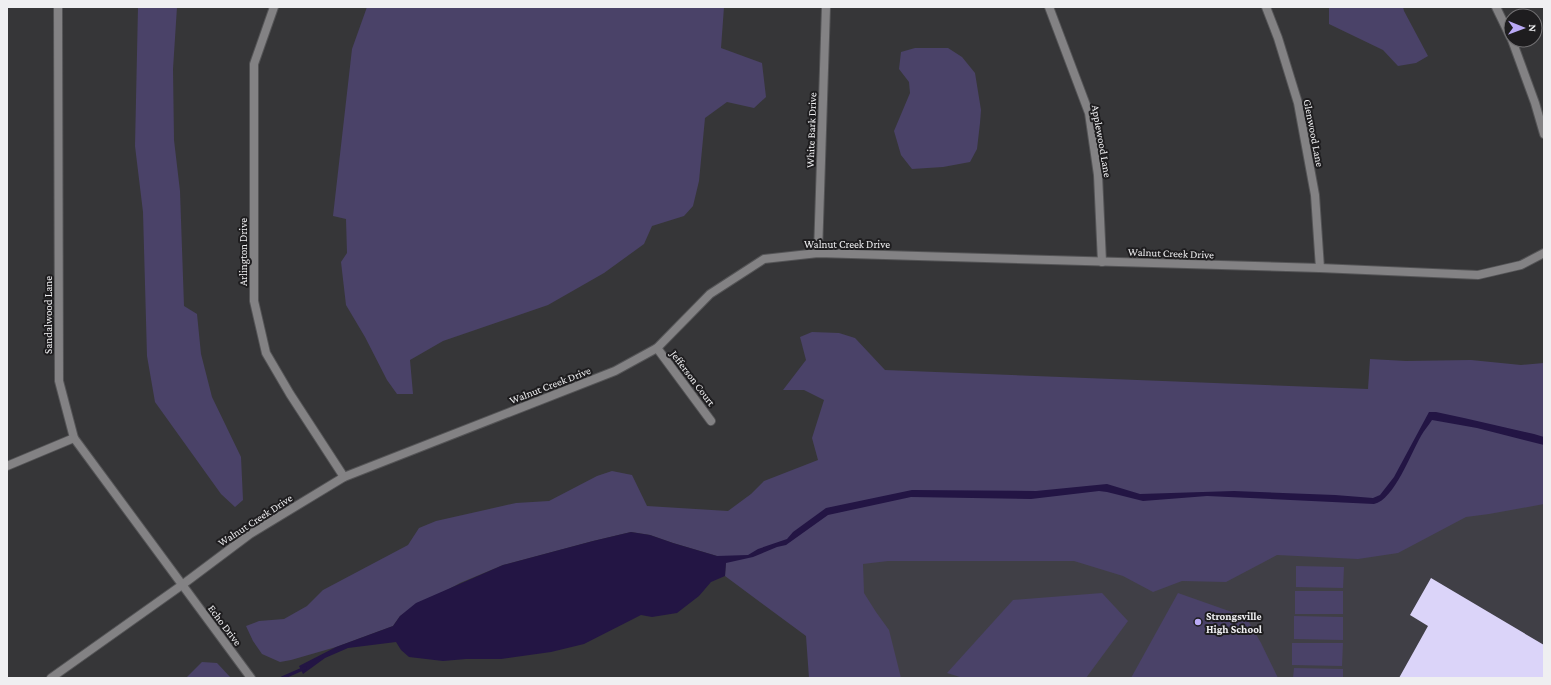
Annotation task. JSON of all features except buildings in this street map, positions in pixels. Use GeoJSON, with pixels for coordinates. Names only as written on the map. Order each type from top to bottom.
{"type":"FeatureCollection","features":[{"type":"Feature","properties":{"kind":"street","name":"Sandalwood Lane"},"geometry":{"type":"LineString","coordinates":[[58,7],[60,381],[74,438],[182,585]]}},
{"type":"Feature","properties":{"kind":"street","name":"Arlington Drive"},"geometry":{"type":"LineString","coordinates":[[274,7],[254,64],[254,301],[266,353],[290,394],[344,477]]}},
{"type":"Feature","properties":{"kind":"street","name":"White Bark Drive"},"geometry":{"type":"LineString","coordinates":[[818,253],[826,7]]}},
{"type":"Feature","properties":{"kind":"street","name":"Applewood Lane"},"geometry":{"type":"LineString","coordinates":[[1049,7],[1089,113],[1098,175],[1102,262]]}},
{"type":"Feature","properties":{"kind":"street","name":"Glenwood Lane"},"geometry":{"type":"LineString","coordinates":[[1266,7],[1278,38],[1298,103],[1315,195],[1320,268]]}},
{"type":"Feature","properties":{"kind":"street"},"geometry":{"type":"LineString","coordinates":[[1496,7],[1503,22]]}},
{"type":"Feature","properties":{"kind":"street"},"geometry":{"type":"LineString","coordinates":[[1514,48],[1535,104],[1544,134]]}},
{"type":"Feature","properties":{"kind":"street","name":"Walnut Creek Drive"},"geometry":{"type":"LineString","coordinates":[[51,678],[182,585],[250,534],[344,477],[615,371],[657,348],[710,294],[764,259],[818,253],[1320,268],[1478,275],[1522,265],[1544,253]]}},
{"type":"Feature","properties":{"kind":"street","name":"Jefferson Court"},"geometry":{"type":"LineString","coordinates":[[657,348],[711,421]]}},
{"type":"Feature","properties":{"kind":"street"},"geometry":{"type":"LineString","coordinates":[[7,466],[74,438]]}},
{"type":"Feature","properties":{"kind":"street","name":"Echo Drive"},"geometry":{"type":"LineString","coordinates":[[182,585],[251,678]]}},
{"type":"Feature","properties":{"kind":"shaded area"},"geometry":{"type":"Polygon","coordinates":[[[138,7],[177,7],[173,69],[174,140],[180,191],[184,306],[197,314],[201,354],[212,397],[241,457],[243,500],[235,507],[221,494],[155,402],[147,356],[143,212],[135,146],[138,7]]]}},
{"type":"Feature","properties":{"kind":"shaded area"},"geometry":{"type":"Polygon","coordinates":[[[367,7],[724,7],[721,48],[762,63],[766,97],[754,108],[727,102],[705,118],[699,181],[693,206],[684,216],[652,226],[644,244],[604,273],[548,305],[443,341],[410,360],[413,394],[397,394],[387,380],[365,337],[346,305],[341,262],[347,253],[346,219],[333,216],[352,49],[367,7]]]}},
{"type":"Feature","properties":{"kind":"shaded area"},"geometry":{"type":"Polygon","coordinates":[[[1329,7],[1403,7],[1428,56],[1416,63],[1398,66],[1383,50],[1329,24],[1329,7]]]}},
{"type":"Feature","properties":{"kind":"shaded area"},"geometry":{"type":"Polygon","coordinates":[[[915,48],[948,48],[962,57],[975,73],[981,110],[977,149],[970,162],[943,167],[912,169],[901,155],[894,131],[910,93],[909,82],[899,69],[901,52],[915,48]]]}},
{"type":"Feature","properties":{"kind":"shaded area"},"geometry":{"type":"Polygon","coordinates":[[[812,332],[839,333],[855,338],[885,370],[1368,389],[1370,359],[1406,361],[1471,360],[1521,365],[1544,363],[1544,504],[1466,517],[1398,553],[1358,559],[1277,555],[1226,582],[1182,581],[1153,592],[1123,576],[1074,561],[888,561],[863,564],[864,593],[889,630],[901,678],[809,678],[806,636],[725,576],[726,556],[717,556],[650,535],[631,532],[503,565],[460,583],[400,616],[393,626],[336,647],[291,660],[280,662],[262,654],[253,641],[246,626],[259,621],[284,619],[307,606],[323,590],[408,545],[419,528],[436,521],[516,503],[549,501],[597,476],[612,471],[632,475],[647,506],[728,511],[751,494],[764,481],[818,460],[812,438],[824,400],[804,390],[783,390],[806,360],[800,337],[812,332]]]}},
{"type":"Feature","properties":{"kind":"shaded area"},"geometry":{"type":"Polygon","coordinates":[[[1429,412],[1436,412],[1534,434],[1544,437],[1544,445],[1477,428],[1432,420],[1422,434],[1395,485],[1381,501],[1374,504],[1207,496],[1143,501],[1099,491],[1031,499],[911,497],[828,515],[786,545],[753,557],[726,563],[725,576],[711,582],[699,596],[677,613],[652,617],[641,615],[584,644],[551,652],[501,659],[466,659],[443,661],[409,657],[401,650],[396,642],[348,648],[325,658],[303,674],[299,666],[336,647],[393,626],[400,616],[416,603],[503,565],[631,532],[650,535],[717,556],[748,555],[758,549],[787,539],[793,532],[826,508],[912,490],[1036,491],[1107,484],[1140,494],[1234,491],[1373,498],[1380,495],[1394,477],[1429,412]]]}},
{"type":"Feature","properties":{"kind":"shaded area","name":"Strongsville High School"},"geometry":{"type":"Polygon","coordinates":[[[853,464],[1544,491],[1544,678],[851,678],[853,464]]]}},
{"type":"Feature","properties":{"kind":"shaded area"},"geometry":{"type":"Polygon","coordinates":[[[1296,566],[1344,567],[1343,588],[1296,587],[1296,566]]]}},
{"type":"Feature","properties":{"kind":"shaded area"},"geometry":{"type":"Polygon","coordinates":[[[1295,591],[1343,591],[1343,614],[1295,614],[1295,591]]]}},
{"type":"Feature","properties":{"kind":"shaded area"},"geometry":{"type":"Polygon","coordinates":[[[1102,593],[1128,621],[1086,678],[963,678],[947,673],[1013,600],[1102,593]]]}},
{"type":"Feature","properties":{"kind":"shaded area"},"geometry":{"type":"Polygon","coordinates":[[[1178,593],[1246,617],[1261,643],[1278,678],[1131,678],[1178,593]]]}},
{"type":"Feature","properties":{"kind":"shaded area"},"geometry":{"type":"Polygon","coordinates":[[[1294,616],[1343,617],[1343,640],[1294,639],[1294,616]]]}},
{"type":"Feature","properties":{"kind":"shaded area"},"geometry":{"type":"Polygon","coordinates":[[[1292,643],[1343,643],[1342,666],[1292,665],[1292,643]]]}},
{"type":"Feature","properties":{"kind":"shaded area"},"geometry":{"type":"Polygon","coordinates":[[[202,662],[217,663],[231,678],[186,678],[202,662]]]}},
{"type":"Feature","properties":{"kind":"shaded area"},"geometry":{"type":"Polygon","coordinates":[[[1294,668],[1343,669],[1343,678],[1293,678],[1294,668]]]}},
{"type":"Feature","properties":{"kind":"waterway"},"geometry":{"type":"LineString","coordinates":[[282,678],[305,668]]}},
{"type":"Feature","properties":{"kind":"place","name":"Strongsville High School"},"geometry":{"type":"Point","coordinates":[1198,622]}}]}
